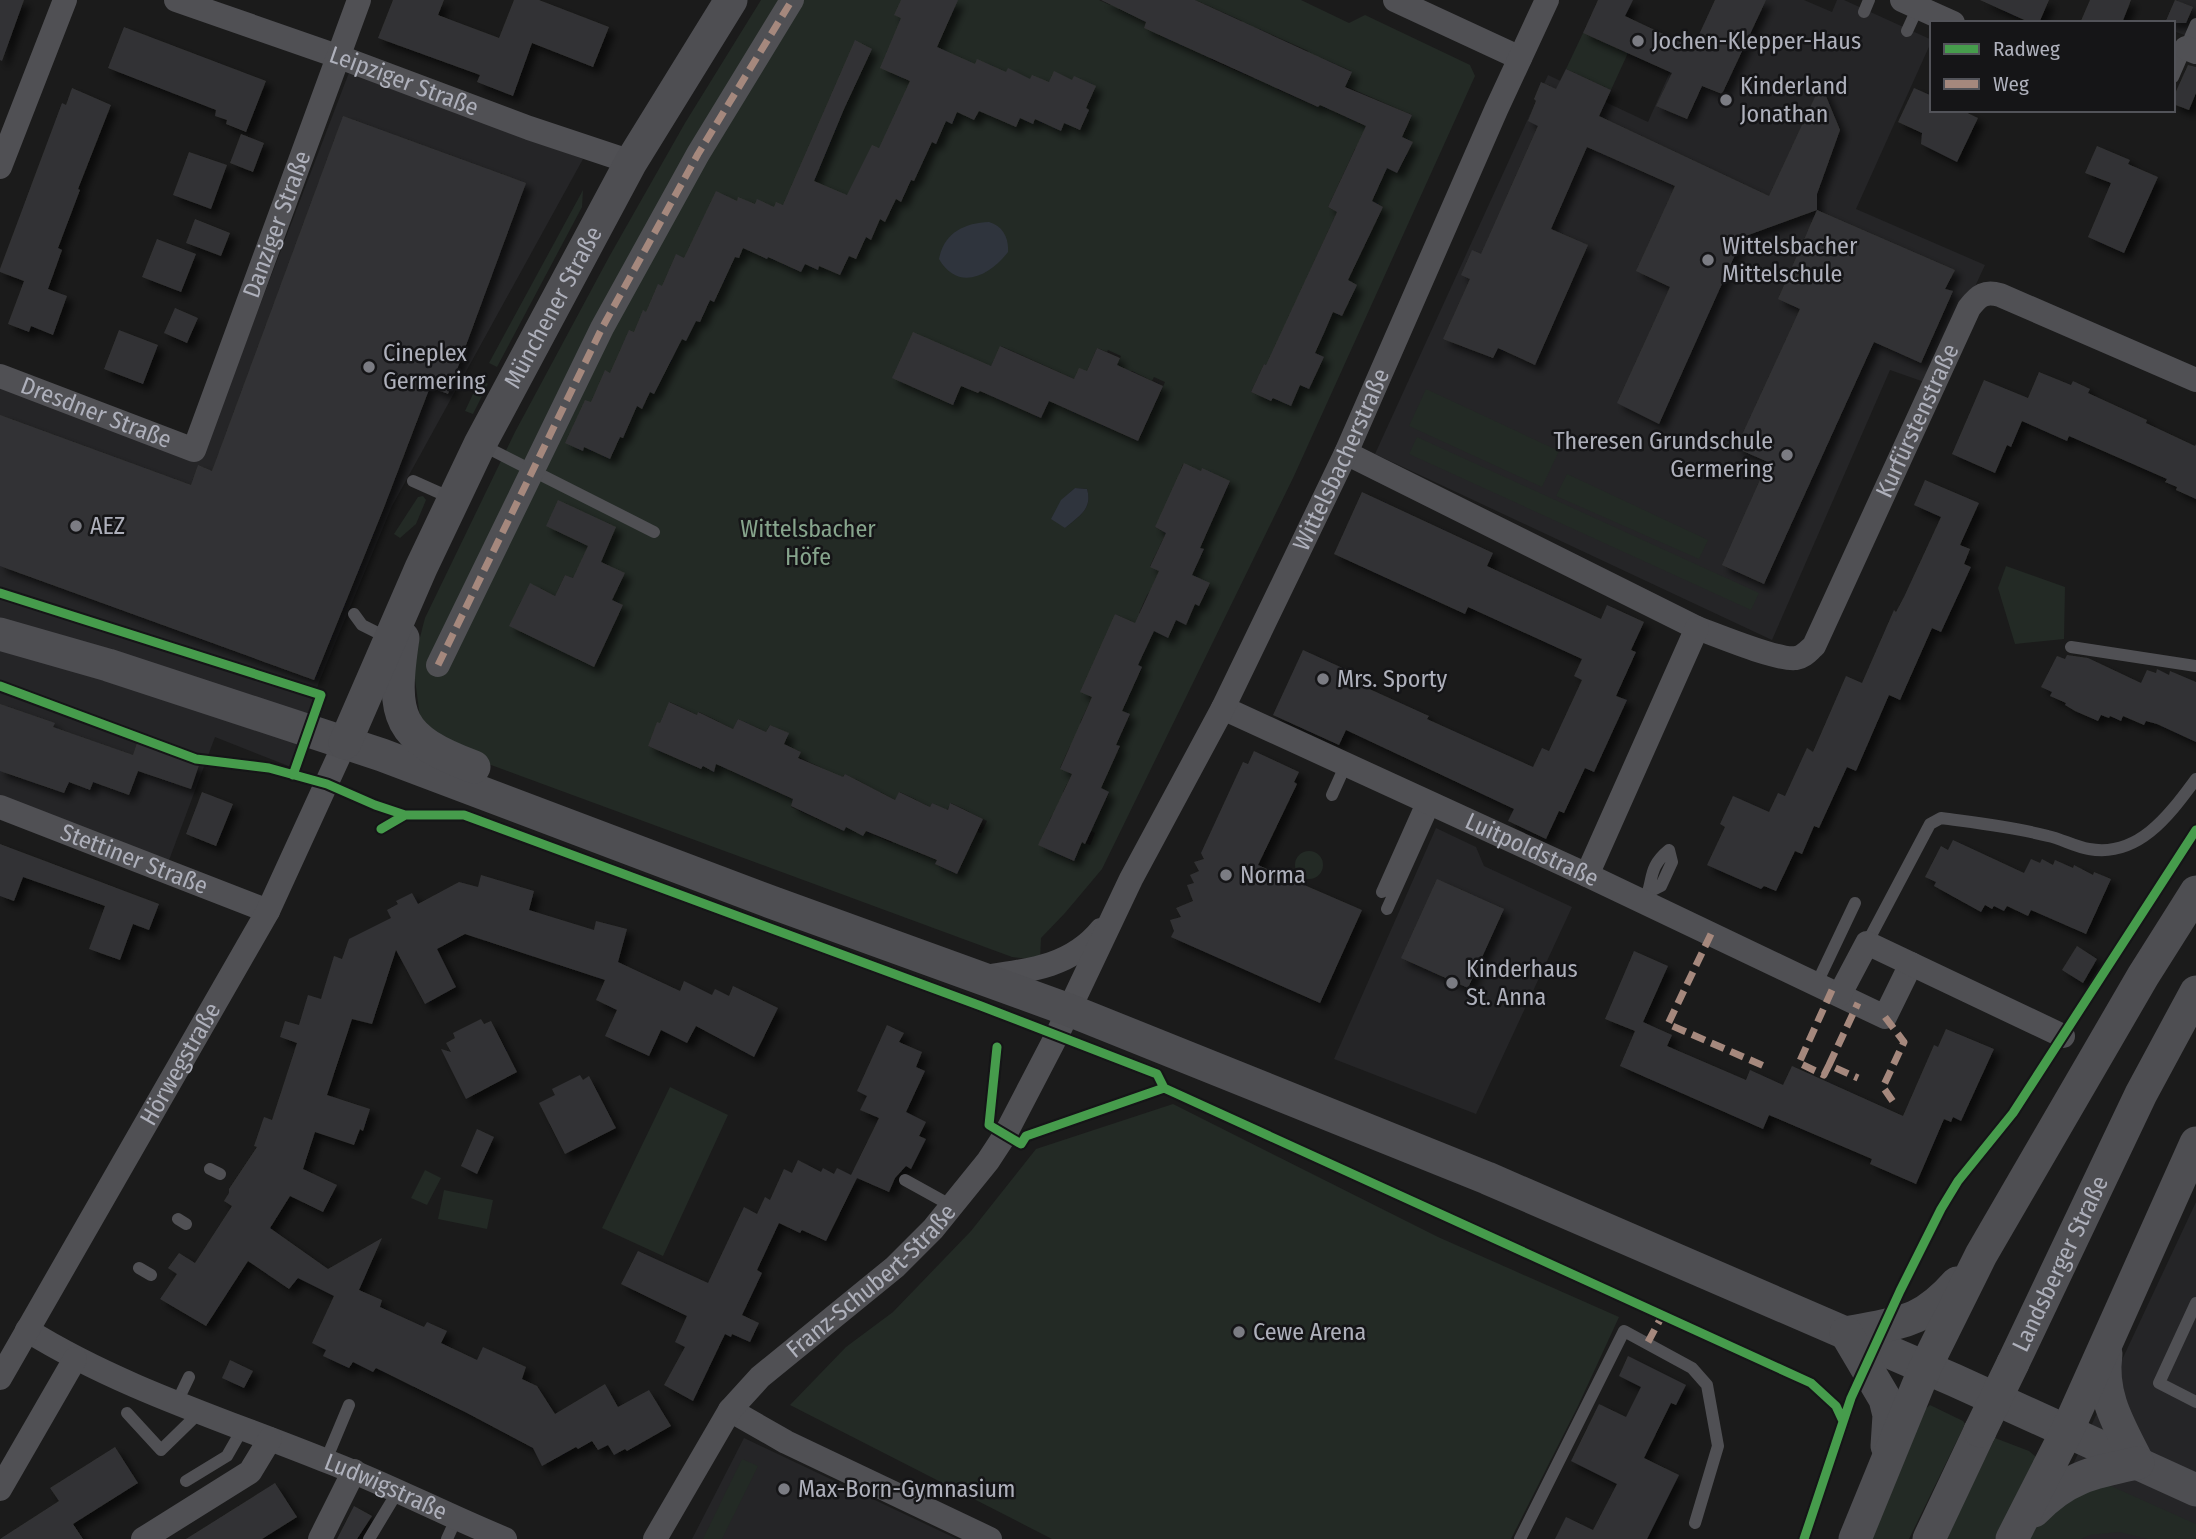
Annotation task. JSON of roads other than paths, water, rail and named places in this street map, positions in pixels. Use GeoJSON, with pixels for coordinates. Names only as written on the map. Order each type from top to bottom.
{"type":"FeatureCollection","features":[{"type":"Feature","properties":{"kind":"main road","name":"Münchener Straße"},"geometry":{"type":"LineString","coordinates":[[345,743],[409,595],[480,444],[631,162],[723,3]]}},
{"type":"Feature","properties":{"kind":"main road"},"geometry":{"type":"LineString","coordinates":[[409,595],[397,680],[402,714],[410,732],[440,754],[668,839],[692,872]]}},
{"type":"Feature","properties":{"kind":"main road"},"geometry":{"type":"LineString","coordinates":[[0,634],[108,665],[345,743],[1069,1010],[1487,1178],[1846,1333],[2196,1490]]}},
{"type":"Feature","properties":{"kind":"main road"},"geometry":{"type":"LineString","coordinates":[[1854,1539],[1925,1368],[1981,1255],[2143,976],[2196,892]]}},
{"type":"Feature","properties":{"kind":"main road","name":"Landsberger Straße"},"geometry":{"type":"LineString","coordinates":[[1929,1539],[2141,1094],[2196,992]]}},
{"type":"Feature","properties":{"kind":"main road"},"geometry":{"type":"LineString","coordinates":[[2014,1535],[2067,1431],[2196,1143]]}},
{"type":"Feature","properties":{"kind":"main road"},"geometry":{"type":"LineString","coordinates":[[1846,1333],[1912,1320],[1926,1313],[1940,1303],[1981,1255]]}},
{"type":"Feature","properties":{"kind":"main road"},"geometry":{"type":"LineString","coordinates":[[1846,1333],[1885,1399],[1888,1415],[1886,1463]]}},
{"type":"Feature","properties":{"kind":"main road"},"geometry":{"type":"LineString","coordinates":[[2109,1334],[2103,1374],[2108,1400],[2138,1463]]}},
{"type":"Feature","properties":{"kind":"main road"},"geometry":{"type":"LineString","coordinates":[[2014,1535],[2051,1493],[2071,1481],[2095,1472],[2138,1463]]}},
{"type":"Feature","properties":{"kind":"street"},"geometry":{"type":"LineString","coordinates":[[0,167],[65,0]]}},
{"type":"Feature","properties":{"kind":"street","name":"Leipziger Straße"},"geometry":{"type":"LineString","coordinates":[[176,0],[337,56],[529,128],[631,162]]}},
{"type":"Feature","properties":{"kind":"street","name":"Danziger Straße"},"geometry":{"type":"LineString","coordinates":[[194,450],[359,0]]}},
{"type":"Feature","properties":{"kind":"street"},"geometry":{"type":"LineString","coordinates":[[438,666],[601,328],[715,124],[792,0]]}},
{"type":"Feature","properties":{"kind":"street"},"geometry":{"type":"LineString","coordinates":[[1395,0],[1520,58]]}},
{"type":"Feature","properties":{"kind":"street","name":"Wittelsbacherstraße"},"geometry":{"type":"LineString","coordinates":[[1069,1010],[1116,911],[1223,708],[1346,453],[1547,0]]}},
{"type":"Feature","properties":{"kind":"street"},"geometry":{"type":"LineString","coordinates":[[1910,4],[1948,21]]}},
{"type":"Feature","properties":{"kind":"street","name":"Kurfürstenstraße"},"geometry":{"type":"LineString","coordinates":[[1346,453],[1697,628],[1758,650],[1793,659],[1801,657],[1814,646],[1969,308],[1978,297],[1989,292],[2000,295],[2196,380]]}},
{"type":"Feature","properties":{"kind":"street","name":"Dresdner Straße"},"geometry":{"type":"LineString","coordinates":[[0,376],[194,450]]}},
{"type":"Feature","properties":{"kind":"street"},"geometry":{"type":"LineString","coordinates":[[1587,875],[1697,628]]}},
{"type":"Feature","properties":{"kind":"street","name":"Luitpoldstraße"},"geometry":{"type":"LineString","coordinates":[[1223,708],[1587,875],[1647,897],[1885,1017],[1911,964]]}},
{"type":"Feature","properties":{"kind":"street","name":"Hörwegstraße"},"geometry":{"type":"LineString","coordinates":[[0,1378],[268,911],[345,743]]}},
{"type":"Feature","properties":{"kind":"street","name":"Stettiner Straße"},"geometry":{"type":"LineString","coordinates":[[0,807],[268,911]]}},
{"type":"Feature","properties":{"kind":"street","name":"Wittelsbacherstraße"},"geometry":{"type":"LineString","coordinates":[[981,978],[1038,968],[1071,957],[1090,943],[1116,911]]}},
{"type":"Feature","properties":{"kind":"street"},"geometry":{"type":"LineString","coordinates":[[1840,994],[1867,943],[2063,1036]]}},
{"type":"Feature","properties":{"kind":"street","name":"Franz-Schubert-Straße"},"geometry":{"type":"LineString","coordinates":[[655,1539],[730,1410],[760,1377],[895,1267],[933,1229],[988,1161],[1005,1135],[1069,1010]]}},
{"type":"Feature","properties":{"kind":"street","name":"Ludwigstraße"},"geometry":{"type":"LineString","coordinates":[[27,1330],[75,1359],[398,1491],[452,1528],[502,1538]]}},
{"type":"Feature","properties":{"kind":"street"},"geometry":{"type":"LineString","coordinates":[[0,1489],[75,1359]]}},
{"type":"Feature","properties":{"kind":"street"},"geometry":{"type":"LineString","coordinates":[[730,1410],[786,1442],[990,1539]]}},
{"type":"Feature","properties":{"kind":"street"},"geometry":{"type":"LineString","coordinates":[[143,1539],[250,1472],[270,1439]]}},
{"type":"Feature","properties":{"kind":"street"},"geometry":{"type":"LineString","coordinates":[[320,1539],[354,1471]]}},
{"type":"Feature","properties":{"kind":"lane"},"geometry":{"type":"LineString","coordinates":[[1907,30],[1910,4]]}},
{"type":"Feature","properties":{"kind":"lane"},"geometry":{"type":"LineString","coordinates":[[2175,75],[2191,50],[2196,24]]}},
{"type":"Feature","properties":{"kind":"lane"},"geometry":{"type":"LineString","coordinates":[[480,444],[654,532]]}},
{"type":"Feature","properties":{"kind":"lane"},"geometry":{"type":"LineString","coordinates":[[413,481],[453,499]]}},
{"type":"Feature","properties":{"kind":"lane"},"geometry":{"type":"LineString","coordinates":[[354,614],[362,625],[390,639]]}},
{"type":"Feature","properties":{"kind":"lane"},"geometry":{"type":"LineString","coordinates":[[2071,647],[2196,666]]}},
{"type":"Feature","properties":{"kind":"lane"},"geometry":{"type":"LineString","coordinates":[[1332,795],[1346,764]]}},
{"type":"Feature","properties":{"kind":"lane"},"geometry":{"type":"LineString","coordinates":[[1867,943],[1930,824],[1941,818],[2049,836],[2090,850],[2107,849],[2136,844],[2151,834],[2196,779]]}},
{"type":"Feature","properties":{"kind":"lane"},"geometry":{"type":"LineString","coordinates":[[1382,892],[1429,803]]}},
{"type":"Feature","properties":{"kind":"lane"},"geometry":{"type":"LineString","coordinates":[[1387,909],[1429,803]]}},
{"type":"Feature","properties":{"kind":"lane"},"geometry":{"type":"LineString","coordinates":[[1817,983],[1855,903]]}},
{"type":"Feature","properties":{"kind":"lane"},"geometry":{"type":"LineString","coordinates":[[905,1180],[952,1206]]}},
{"type":"Feature","properties":{"kind":"lane"},"geometry":{"type":"LineString","coordinates":[[139,1268],[151,1275]]}},
{"type":"Feature","properties":{"kind":"lane"},"geometry":{"type":"LineString","coordinates":[[2196,1303],[2159,1384],[2196,1402]]}},
{"type":"Feature","properties":{"kind":"lane"},"geometry":{"type":"LineString","coordinates":[[1520,1539],[1624,1331],[1692,1368],[1707,1385],[1718,1446],[1695,1523]]}},
{"type":"Feature","properties":{"kind":"lane"},"geometry":{"type":"LineString","coordinates":[[177,1402],[189,1377]]}},
{"type":"Feature","properties":{"kind":"lane"},"geometry":{"type":"LineString","coordinates":[[326,1460],[349,1405]]}},
{"type":"Feature","properties":{"kind":"lane"},"geometry":{"type":"LineString","coordinates":[[127,1413],[162,1450],[201,1412]]}},
{"type":"Feature","properties":{"kind":"lane"},"geometry":{"type":"LineString","coordinates":[[186,1481],[227,1456],[243,1428]]}},
{"type":"Feature","properties":{"kind":"lane"},"geometry":{"type":"LineString","coordinates":[[369,1539],[398,1491]]}},
{"type":"Feature","properties":{"kind":"place","name":"Jochen-Klepper-Haus"},"geometry":{"type":"Point","coordinates":[1638,41]}},
{"type":"Feature","properties":{"kind":"place","name":"Kinderland Jonathan"},"geometry":{"type":"Point","coordinates":[1726,100]}},
{"type":"Feature","properties":{"kind":"place","name":"Wittelsbacher Mittelschule"},"geometry":{"type":"Point","coordinates":[1708,260]}},
{"type":"Feature","properties":{"kind":"place","name":"Cineplex Germering"},"geometry":{"type":"Point","coordinates":[369,367]}},
{"type":"Feature","properties":{"kind":"place","name":"Theresen Grundschule Germering"},"geometry":{"type":"Point","coordinates":[1787,455]}},
{"type":"Feature","properties":{"kind":"place","name":"AEZ"},"geometry":{"type":"Point","coordinates":[76,526]}},
{"type":"Feature","properties":{"kind":"place","name":"Mrs. Sporty"},"geometry":{"type":"Point","coordinates":[1323,679]}},
{"type":"Feature","properties":{"kind":"place","name":"Norma"},"geometry":{"type":"Point","coordinates":[1226,875]}},
{"type":"Feature","properties":{"kind":"place","name":"Kinderhaus St. Anna"},"geometry":{"type":"Point","coordinates":[1452,983]}},
{"type":"Feature","properties":{"kind":"place","name":"Cewe Arena"},"geometry":{"type":"Point","coordinates":[1239,1332]}},
{"type":"Feature","properties":{"kind":"place","name":"Max-Born-Gymnasium"},"geometry":{"type":"Point","coordinates":[784,1489]}},
{"type":"Feature","properties":{"kind":"park label","name":"Wittelsbacher Höfe"},"geometry":{"type":"Point","coordinates":[808,543]}}]}
